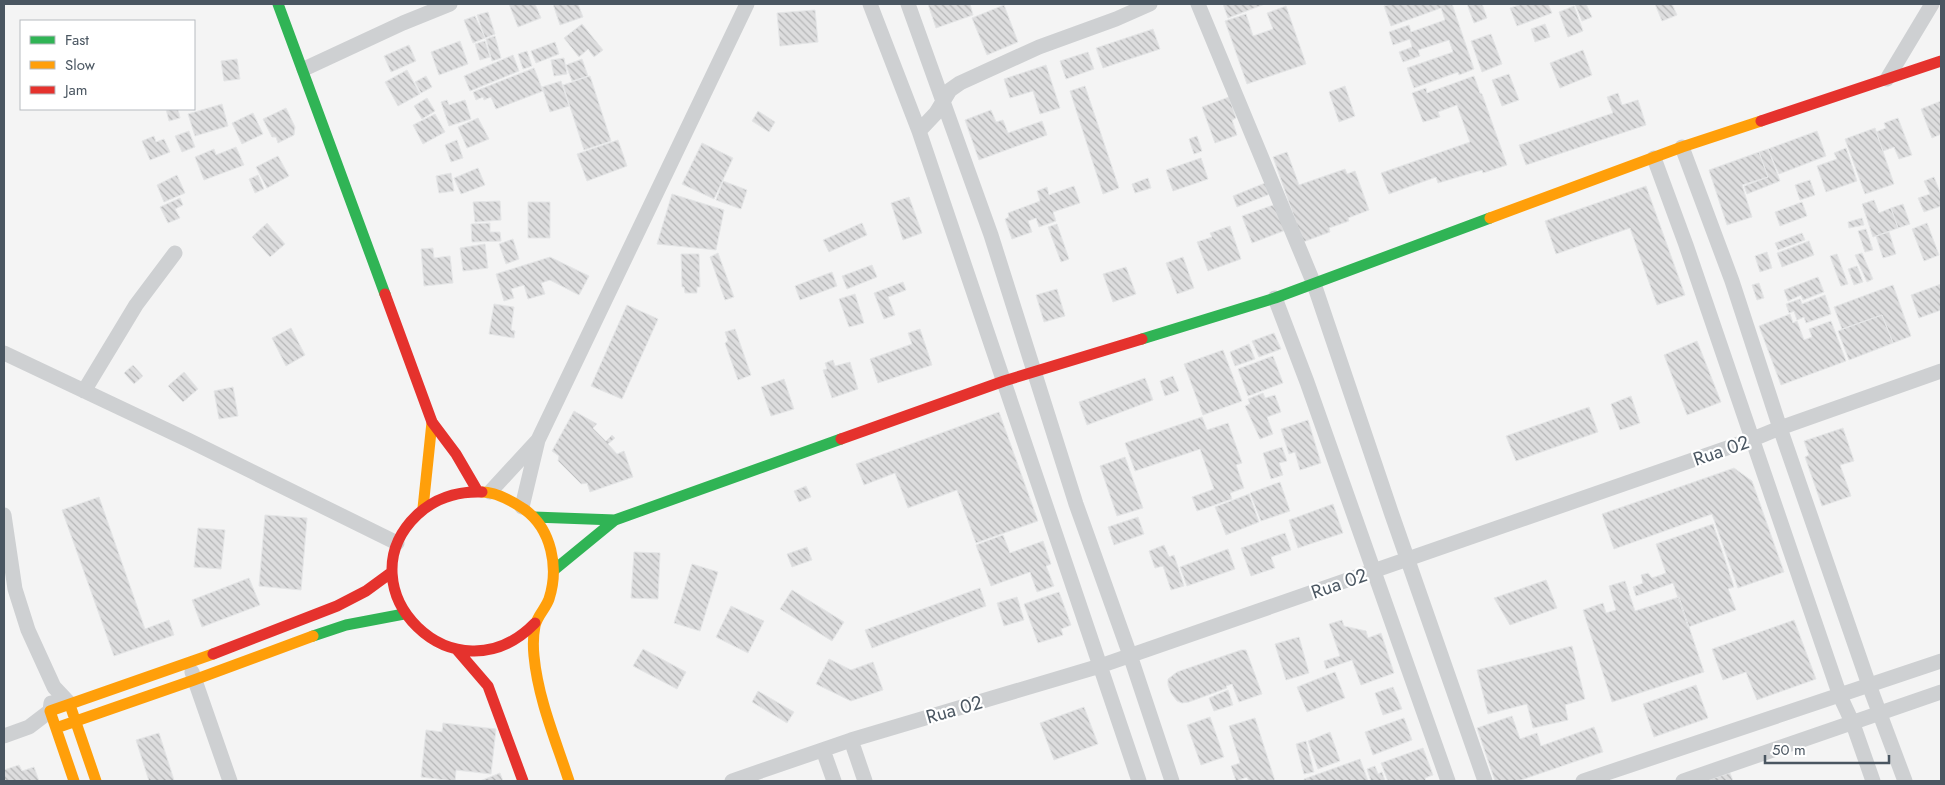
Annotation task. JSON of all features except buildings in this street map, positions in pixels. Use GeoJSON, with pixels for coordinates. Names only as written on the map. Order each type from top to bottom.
{"type":"FeatureCollection","features":[{"type":"Feature","properties":{"kind":"street"},"geometry":{"type":"LineString","coordinates":[[278,4],[304,69],[348,197],[432,422],[484,491]]}},
{"type":"Feature","properties":{"kind":"street"},"geometry":{"type":"LineString","coordinates":[[304,69],[403,22],[450,4]]}},
{"type":"Feature","properties":{"kind":"street"},"geometry":{"type":"LineString","coordinates":[[522,506],[538,440],[747,4]]}},
{"type":"Feature","properties":{"kind":"street"},"geometry":{"type":"LineString","coordinates":[[870,4],[919,131],[1139,781]]}},
{"type":"Feature","properties":{"kind":"street"},"geometry":{"type":"LineString","coordinates":[[908,4],[991,235],[1076,504],[1130,655],[1172,781]]}},
{"type":"Feature","properties":{"kind":"street"},"geometry":{"type":"LineString","coordinates":[[919,131],[936,113],[950,90],[968,79],[1039,47],[1116,19],[1150,4]]}},
{"type":"Feature","properties":{"kind":"street"},"geometry":{"type":"LineString","coordinates":[[1198,4],[1314,284],[1485,781]]}},
{"type":"Feature","properties":{"kind":"street"},"geometry":{"type":"LineString","coordinates":[[1887,78],[1932,4]]}},
{"type":"Feature","properties":{"kind":"street"},"geometry":{"type":"LineString","coordinates":[[554,570],[615,520],[1004,381],[1275,298],[1682,147],[1941,61]]}},
{"type":"Feature","properties":{"kind":"street"},"geometry":{"type":"LineString","coordinates":[[1682,147],[1732,281],[1868,685],[1905,781]]}},
{"type":"Feature","properties":{"kind":"street"},"geometry":{"type":"LineString","coordinates":[[1654,158],[1686,245],[1840,696],[1853,724],[1873,781]]}},
{"type":"Feature","properties":{"kind":"street"},"geometry":{"type":"LineString","coordinates":[[84,391],[136,305],[175,253]]}},
{"type":"Feature","properties":{"kind":"street"},"geometry":{"type":"LineString","coordinates":[[1275,298],[1448,781]]}},
{"type":"Feature","properties":{"kind":"street"},"geometry":{"type":"LineString","coordinates":[[4,354],[397,543]]}},
{"type":"Feature","properties":{"kind":"street","name":"Rua 02"},"geometry":{"type":"LineString","coordinates":[[732,781],[851,740],[1100,666],[1753,439],[1941,371]]}},
{"type":"Feature","properties":{"kind":"street"},"geometry":{"type":"LineString","coordinates":[[423,508],[432,422]]}},
{"type":"Feature","properties":{"kind":"street"},"geometry":{"type":"LineString","coordinates":[[484,491],[538,440]]}},
{"type":"Feature","properties":{"kind":"street"},"geometry":{"type":"LineString","coordinates":[[484,491],[522,506],[534,517],[545,533],[552,551],[554,570],[550,598],[535,623],[519,637],[500,647],[479,652],[457,650],[444,647],[427,637],[404,614],[395,593],[392,572],[393,557],[397,543],[408,524],[423,508],[439,498],[458,492],[484,491]]}},
{"type":"Feature","properties":{"kind":"street"},"geometry":{"type":"LineString","coordinates":[[4,515],[15,589],[28,630],[54,687],[70,704],[96,781]]}},
{"type":"Feature","properties":{"kind":"street"},"geometry":{"type":"LineString","coordinates":[[534,517],[615,520]]}},
{"type":"Feature","properties":{"kind":"street"},"geometry":{"type":"LineString","coordinates":[[4,736],[28,727],[50,711],[188,663],[337,606],[360,594],[392,572]]}},
{"type":"Feature","properties":{"kind":"street"},"geometry":{"type":"LineString","coordinates":[[28,727],[56,728],[346,624],[404,614]]}},
{"type":"Feature","properties":{"kind":"street"},"geometry":{"type":"LineString","coordinates":[[535,623],[533,644],[536,674],[569,781]]}},
{"type":"Feature","properties":{"kind":"street"},"geometry":{"type":"LineString","coordinates":[[457,650],[488,686],[523,781]]}},
{"type":"Feature","properties":{"kind":"street"},"geometry":{"type":"LineString","coordinates":[[1583,781],[1941,661]]}},
{"type":"Feature","properties":{"kind":"street"},"geometry":{"type":"LineString","coordinates":[[188,663],[230,781]]}},
{"type":"Feature","properties":{"kind":"street"},"geometry":{"type":"LineString","coordinates":[[54,687],[50,711],[74,781]]}},
{"type":"Feature","properties":{"kind":"street"},"geometry":{"type":"LineString","coordinates":[[1684,781],[1941,692]]}},
{"type":"Feature","properties":{"kind":"street"},"geometry":{"type":"LineString","coordinates":[[851,740],[865,781]]}},
{"type":"Feature","properties":{"kind":"street"},"geometry":{"type":"LineString","coordinates":[[823,750],[834,781]]}},
{"type":"Feature","properties":{"kind":"traffic: fast"},"geometry":{"type":"LineString","coordinates":[[278,4],[385,294]]}},
{"type":"Feature","properties":{"kind":"traffic: fast"},"geometry":{"type":"LineString","coordinates":[[1142,339],[1275,298],[1490,218]]}},
{"type":"Feature","properties":{"kind":"traffic: fast"},"geometry":{"type":"LineString","coordinates":[[554,570],[615,520],[841,439]]}},
{"type":"Feature","properties":{"kind":"traffic: fast"},"geometry":{"type":"LineString","coordinates":[[534,517],[615,520]]}},
{"type":"Feature","properties":{"kind":"traffic: fast"},"geometry":{"type":"LineString","coordinates":[[313,636],[346,625],[404,614]]}},
{"type":"Feature","properties":{"kind":"traffic: slow"},"geometry":{"type":"LineString","coordinates":[[1490,218],[1682,147],[1761,121]]}},
{"type":"Feature","properties":{"kind":"traffic: slow"},"geometry":{"type":"LineString","coordinates":[[423,508],[432,422]]}},
{"type":"Feature","properties":{"kind":"traffic: slow"},"geometry":{"type":"LineString","coordinates":[[482,492],[499,495],[534,517],[547,538],[551,550],[553,562],[552,587],[548,602],[535,626],[534,652],[543,704],[569,781]]}},
{"type":"Feature","properties":{"kind":"traffic: slow"},"geometry":{"type":"LineString","coordinates":[[56,728],[313,636]]}},
{"type":"Feature","properties":{"kind":"traffic: slow"},"geometry":{"type":"LineString","coordinates":[[74,781],[50,711],[213,654]]}},
{"type":"Feature","properties":{"kind":"traffic: slow"},"geometry":{"type":"LineString","coordinates":[[71,708],[96,781]]}},
{"type":"Feature","properties":{"kind":"traffic: jam"},"geometry":{"type":"LineString","coordinates":[[1761,121],[1941,61]]}},
{"type":"Feature","properties":{"kind":"traffic: jam"},"geometry":{"type":"LineString","coordinates":[[385,294],[432,422],[456,454],[477,490]]}},
{"type":"Feature","properties":{"kind":"traffic: jam"},"geometry":{"type":"LineString","coordinates":[[841,439],[1004,381],[1142,339]]}},
{"type":"Feature","properties":{"kind":"traffic: jam"},"geometry":{"type":"LineString","coordinates":[[482,492],[447,496],[417,515],[397,544],[392,574],[400,603],[418,627],[442,644],[472,651],[504,645],[535,623]]}},
{"type":"Feature","properties":{"kind":"traffic: jam"},"geometry":{"type":"LineString","coordinates":[[213,654],[337,606],[366,591],[392,572]]}},
{"type":"Feature","properties":{"kind":"traffic: jam"},"geometry":{"type":"LineString","coordinates":[[457,650],[488,686],[523,781]]}}]}
